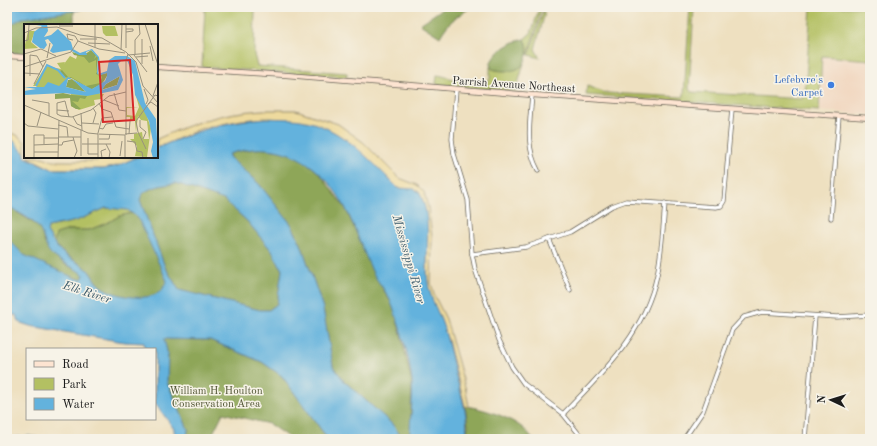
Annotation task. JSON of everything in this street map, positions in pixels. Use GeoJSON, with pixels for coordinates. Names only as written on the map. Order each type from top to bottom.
{"type":"FeatureCollection","features":[{"type":"Feature","properties":{"kind":"main road"},"geometry":{"type":"LineString","coordinates":[[7,56],[24,57]]}},
{"type":"Feature","properties":{"kind":"main road","name":"Parrish Avenue Northeast"},"geometry":{"type":"LineString","coordinates":[[158,66],[532,95],[870,118]]}},
{"type":"Feature","properties":{"kind":"street"},"geometry":{"type":"LineString","coordinates":[[456,89],[452,147],[468,200],[472,254],[478,279],[508,360],[524,384],[563,414],[583,439]]}},
{"type":"Feature","properties":{"kind":"street"},"geometry":{"type":"LineString","coordinates":[[532,95],[530,144],[533,162],[538,170]]}},
{"type":"Feature","properties":{"kind":"street"},"geometry":{"type":"LineString","coordinates":[[472,254],[520,249],[582,226],[612,206],[626,201],[665,202],[716,207],[721,206],[724,201],[732,109]]}},
{"type":"Feature","properties":{"kind":"street"},"geometry":{"type":"LineString","coordinates":[[831,218],[839,116]]}},
{"type":"Feature","properties":{"kind":"street"},"geometry":{"type":"LineString","coordinates":[[563,414],[619,355],[645,310],[658,267],[665,202]]}},
{"type":"Feature","properties":{"kind":"street"},"geometry":{"type":"LineString","coordinates":[[549,239],[570,290]]}},
{"type":"Feature","properties":{"kind":"street"},"geometry":{"type":"LineString","coordinates":[[684,439],[703,411],[732,330],[739,320],[749,314],[762,312],[846,317],[870,315]]}},
{"type":"Feature","properties":{"kind":"street"},"geometry":{"type":"LineString","coordinates":[[805,439],[815,316]]}},
{"type":"Feature","properties":{"kind":"shaded area"},"geometry":{"type":"Polygon","coordinates":[[[822,56],[870,60],[870,115],[819,111],[822,56]]]}},
{"type":"Feature","properties":{"kind":"green space"},"geometry":{"type":"Polygon","coordinates":[[[205,7],[255,7],[254,54],[257,66],[347,73],[347,77],[202,67],[205,7]]]}},
{"type":"Feature","properties":{"kind":"green space"},"geometry":{"type":"Polygon","coordinates":[[[445,7],[472,7],[454,19],[446,27],[440,37],[420,24],[445,7]]]}},
{"type":"Feature","properties":{"kind":"green space"},"geometry":{"type":"Polygon","coordinates":[[[690,7],[694,7],[689,89],[691,92],[802,99],[805,94],[811,7],[870,7],[870,60],[822,56],[819,111],[586,95],[587,86],[606,93],[684,96],[690,7]]]}},
{"type":"Feature","properties":{"kind":"green space"},"geometry":{"type":"Polygon","coordinates":[[[539,9],[541,10],[528,55],[526,55],[527,43],[524,39],[531,33],[539,9]]]}},
{"type":"Feature","properties":{"kind":"green space"},"geometry":{"type":"Polygon","coordinates":[[[74,10],[74,24],[24,24],[24,54],[7,52],[7,27],[12,22],[19,19],[38,14],[74,10]]]}},
{"type":"Feature","properties":{"kind":"green space"},"geometry":{"type":"Polygon","coordinates":[[[543,11],[545,13],[535,49],[540,58],[529,55],[543,11]]]}},
{"type":"Feature","properties":{"kind":"green space"},"geometry":{"type":"Polygon","coordinates":[[[524,39],[527,46],[527,56],[520,67],[508,71],[492,69],[490,64],[496,54],[513,42],[524,39]]]}},
{"type":"Feature","properties":{"kind":"green space"},"geometry":{"type":"Polygon","coordinates":[[[524,63],[516,91],[436,84],[437,75],[465,82],[485,82],[490,79],[490,66],[493,69],[502,71],[517,68],[524,63]]]}},
{"type":"Feature","properties":{"kind":"green space"},"geometry":{"type":"Polygon","coordinates":[[[263,148],[286,152],[304,160],[320,174],[346,209],[373,272],[392,304],[400,330],[412,383],[410,439],[403,439],[392,424],[344,381],[333,366],[323,308],[301,244],[291,224],[259,184],[229,157],[229,154],[239,151],[263,148]]]}},
{"type":"Feature","properties":{"kind":"green space"},"geometry":{"type":"Polygon","coordinates":[[[176,183],[211,194],[224,200],[247,221],[272,251],[282,270],[277,304],[269,310],[260,310],[179,290],[165,267],[140,200],[149,189],[176,183]]]}},
{"type":"Feature","properties":{"kind":"green space"},"geometry":{"type":"Polygon","coordinates":[[[7,206],[37,225],[41,230],[44,242],[64,264],[76,269],[84,275],[83,279],[52,270],[20,252],[7,238],[7,206]]]}},
{"type":"Feature","properties":{"kind":"green space"},"geometry":{"type":"Polygon","coordinates":[[[106,208],[123,209],[132,213],[119,216],[109,222],[89,230],[69,230],[57,234],[54,243],[47,232],[48,227],[76,221],[106,208]]]}},
{"type":"Feature","properties":{"kind":"green space"},"geometry":{"type":"Polygon","coordinates":[[[132,213],[138,219],[148,235],[167,281],[161,292],[147,297],[139,298],[123,296],[108,291],[97,283],[86,268],[65,254],[54,243],[56,234],[69,230],[89,230],[109,222],[119,216],[132,213]]]}},
{"type":"Feature","properties":{"kind":"green space","name":"William H. Houlton Conservation Area"},"geometry":{"type":"Polygon","coordinates":[[[163,339],[210,340],[262,362],[282,376],[328,439],[291,439],[269,424],[223,413],[210,439],[187,439],[188,429],[167,382],[168,355],[163,339]]]}},
{"type":"Feature","properties":{"kind":"green space"},"geometry":{"type":"Polygon","coordinates":[[[465,406],[503,416],[528,432],[533,439],[466,439],[468,425],[465,406]]]}},
{"type":"Feature","properties":{"kind":"sand"},"geometry":{"type":"Polygon","coordinates":[[[296,110],[338,124],[363,142],[399,178],[417,185],[424,192],[428,207],[432,236],[431,283],[434,295],[446,319],[469,407],[465,406],[448,340],[430,296],[427,282],[427,236],[425,213],[408,189],[398,188],[346,139],[267,118],[241,120],[200,129],[158,148],[158,139],[196,123],[248,111],[296,110]]]}},
{"type":"Feature","properties":{"kind":"sand"},"geometry":{"type":"Polygon","coordinates":[[[7,132],[17,135],[24,141],[24,153],[16,146],[7,132]]]}},
{"type":"Feature","properties":{"kind":"sand"},"geometry":{"type":"Polygon","coordinates":[[[30,158],[46,158],[53,161],[96,161],[111,158],[135,158],[117,166],[104,169],[52,169],[30,158]]]}},
{"type":"Feature","properties":{"kind":"water"},"geometry":{"type":"Polygon","coordinates":[[[7,7],[86,7],[79,10],[22,18],[7,27],[7,7]]]}},
{"type":"Feature","properties":{"kind":"water"},"geometry":{"type":"Polygon","coordinates":[[[267,118],[297,119],[316,124],[330,130],[354,146],[398,188],[414,189],[419,192],[424,202],[426,214],[428,237],[428,283],[446,334],[463,399],[467,423],[466,439],[410,439],[412,381],[404,343],[390,301],[372,271],[350,217],[336,193],[325,179],[312,167],[298,158],[283,152],[266,149],[248,150],[229,154],[229,157],[259,184],[291,224],[301,244],[323,308],[333,366],[344,381],[392,424],[403,439],[328,439],[282,376],[262,362],[210,340],[164,339],[168,355],[167,382],[188,429],[187,439],[175,439],[174,429],[156,404],[156,348],[145,348],[144,343],[124,342],[30,326],[18,322],[16,315],[7,315],[7,238],[24,255],[77,279],[82,279],[84,275],[52,255],[47,249],[38,226],[25,216],[7,206],[7,133],[24,153],[24,158],[52,169],[104,169],[117,166],[135,158],[158,158],[158,148],[210,128],[237,122],[267,118]],[[176,183],[149,189],[140,200],[165,267],[179,290],[260,310],[269,310],[277,304],[282,270],[272,251],[247,221],[224,200],[176,183]],[[106,208],[76,221],[48,227],[47,232],[61,252],[87,269],[98,284],[106,290],[130,297],[147,297],[155,295],[161,291],[167,281],[138,218],[128,210],[106,208]]]}},
{"type":"Feature","properties":{"kind":"water"},"geometry":{"type":"Polygon","coordinates":[[[29,436],[47,439],[7,439],[7,438],[29,436]]]}},
{"type":"Feature","properties":{"kind":"place","name":"Lefebvre's Carpet"},"geometry":{"type":"Point","coordinates":[831,85]}},
{"type":"Feature","properties":{"kind":"water label","name":"Mississippi River"},"geometry":{"type":"Point","coordinates":[409,259]}},
{"type":"Feature","properties":{"kind":"water label","name":"Elk River"},"geometry":{"type":"Point","coordinates":[87,292]}}]}
